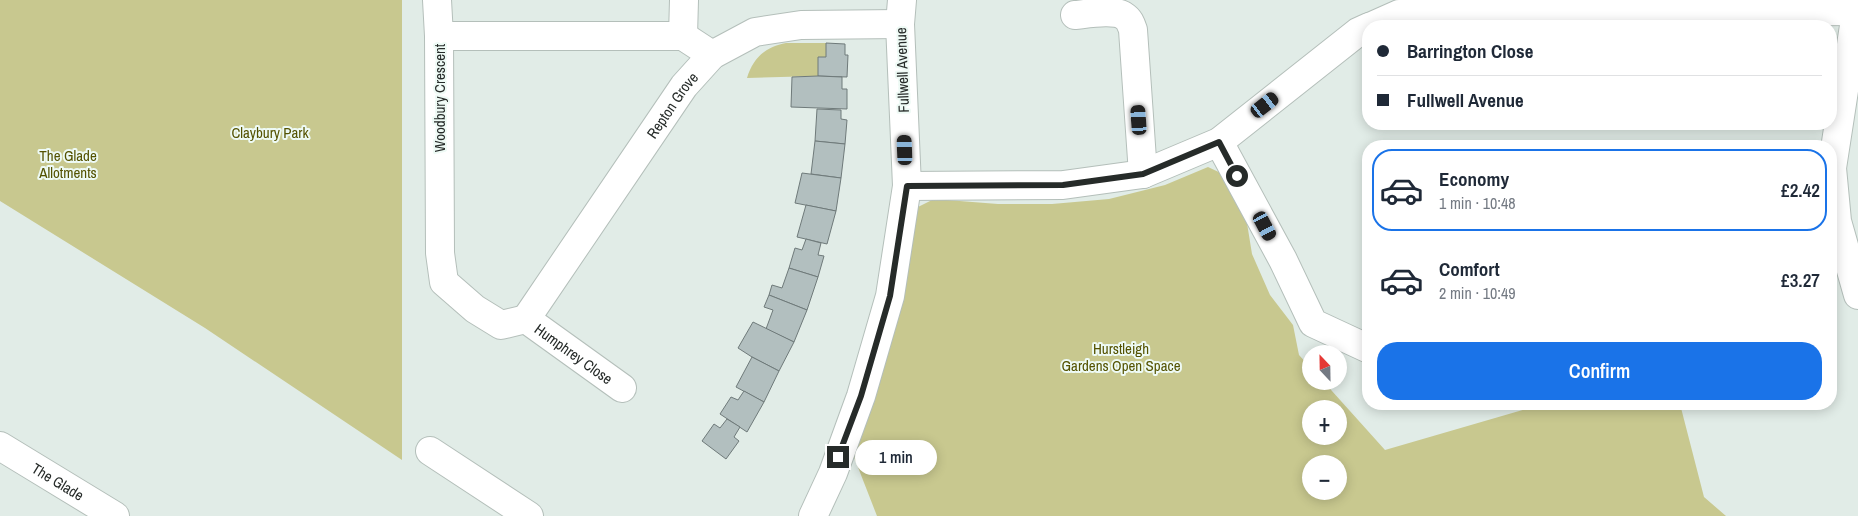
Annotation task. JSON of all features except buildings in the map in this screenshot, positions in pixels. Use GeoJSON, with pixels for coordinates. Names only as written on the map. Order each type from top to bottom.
{"type":"FeatureCollection","features":[{"type":"Feature","properties":{"kind":"street"},"geometry":{"type":"LineString","coordinates":[[437,0],[439,36]]}},
{"type":"Feature","properties":{"kind":"street"},"geometry":{"type":"LineString","coordinates":[[684,0],[683,36],[712,55]]}},
{"type":"Feature","properties":{"kind":"street"},"geometry":{"type":"LineString","coordinates":[[1380,20],[1399,7],[1857,6],[1836,140]]}},
{"type":"Feature","properties":{"kind":"street","name":"Repton Grove"},"geometry":{"type":"LineString","coordinates":[[526,320],[684,86],[712,55],[755,32],[901,12]]}},
{"type":"Feature","properties":{"kind":"street","name":"Fullwell Avenue"},"geometry":{"type":"LineString","coordinates":[[813,516],[833,473],[861,396],[890,296],[907,186],[901,12]]}},
{"type":"Feature","properties":{"kind":"street"},"geometry":{"type":"LineString","coordinates":[[1075,15],[1122,14],[1129,21],[1133,30],[1143,174]]}},
{"type":"Feature","properties":{"kind":"street"},"geometry":{"type":"LineString","coordinates":[[907,186],[1063,185],[1143,174],[1219,142],[1362,30]]}},
{"type":"Feature","properties":{"kind":"street","name":"Woodbury Crescent"},"geometry":{"type":"LineString","coordinates":[[526,320],[501,325],[475,309],[444,282],[440,253],[439,36],[683,36]]}},
{"type":"Feature","properties":{"kind":"street"},"geometry":{"type":"LineString","coordinates":[[1219,142],[1283,260],[1313,323],[1362,346]]}},
{"type":"Feature","properties":{"kind":"street"},"geometry":{"type":"LineString","coordinates":[[1837,221],[1858,295]]}},
{"type":"Feature","properties":{"kind":"street","name":"Humphrey Close"},"geometry":{"type":"LineString","coordinates":[[526,320],[622,388]]}},
{"type":"Feature","properties":{"kind":"street","name":"The Glade"},"geometry":{"type":"LineString","coordinates":[[0,446],[115,516]]}},
{"type":"Feature","properties":{"kind":"street"},"geometry":{"type":"LineString","coordinates":[[430,450],[528,516]]}},
{"type":"Feature","properties":{"kind":"green space","name":"Claybury Park"},"geometry":{"type":"Polygon","coordinates":[[[0,0],[402,0],[402,460],[205,328],[0,201],[0,0]]]}},
{"type":"Feature","properties":{"kind":"green space"},"geometry":{"type":"Polygon","coordinates":[[[786,43],[826,43],[826,57],[818,57],[818,76],[747,78],[756,59],[761,54],[772,47],[786,43]]]}},
{"type":"Feature","properties":{"kind":"green space","name":"Hurstleigh Gardens Open Space"},"geometry":{"type":"Polygon","coordinates":[[[1208,167],[1225,175],[1246,217],[1252,254],[1270,295],[1293,325],[1299,355],[1302,358],[1302,390],[1331,390],[1340,400],[1302,400],[1302,445],[1347,445],[1347,408],[1385,450],[1522,410],[1682,410],[1704,497],[1726,516],[877,516],[854,457],[874,394],[916,208],[934,199],[998,204],[1052,204],[1109,199],[1165,185],[1208,167]]]}},
{"type":"Feature","properties":{"kind":"route"},"geometry":{"type":"LineString","coordinates":[[838,457],[861,396],[890,296],[907,186],[1063,185],[1143,174],[1219,142],[1237,176]]}},
{"type":"Feature","properties":{"kind":"park label","name":"The Glade Allotments"},"geometry":{"type":"Point","coordinates":[68,164]}}]}
